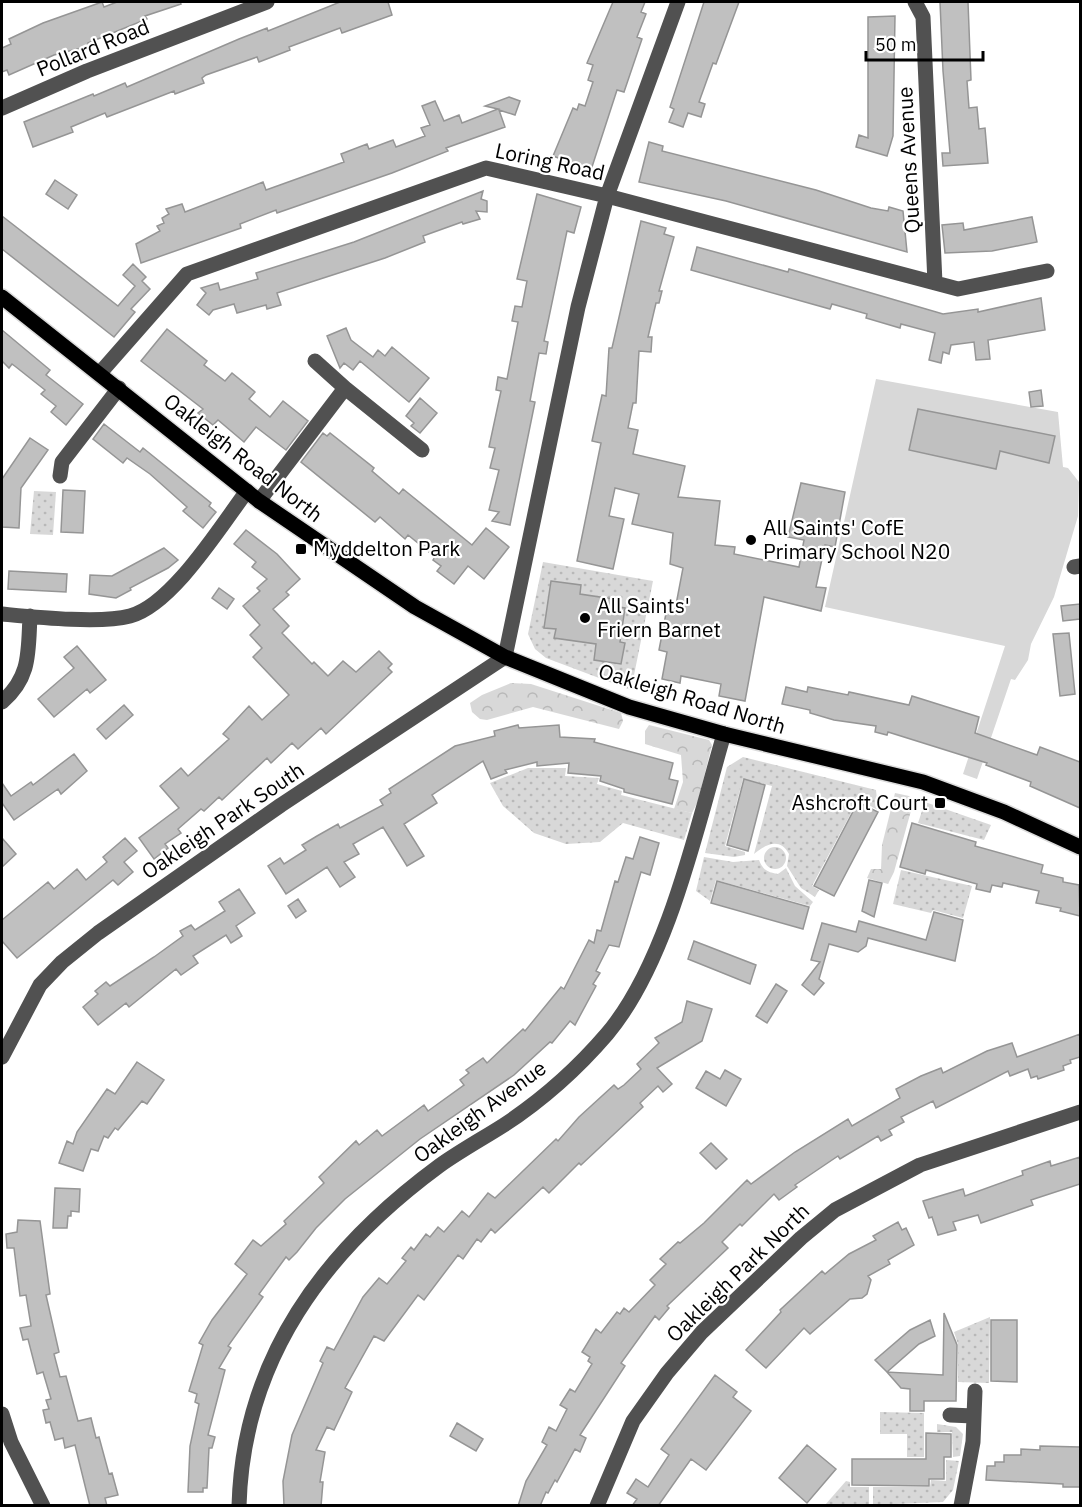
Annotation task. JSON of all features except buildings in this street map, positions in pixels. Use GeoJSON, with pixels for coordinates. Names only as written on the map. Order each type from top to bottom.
{"type":"FeatureCollection","features":[{"type":"Feature","properties":{"kind":"main road","name":"Oakleigh Road North"},"geometry":{"type":"LineString","coordinates":[[2,297],[253,496],[415,607],[505,657],[629,707],[724,734],[923,782],[1004,812],[1080,847]]}},
{"type":"Feature","properties":{"kind":"street","name":"Pollard Road"},"geometry":{"type":"LineString","coordinates":[[2,108],[87,71],[267,2]]}},
{"type":"Feature","properties":{"kind":"street"},"geometry":{"type":"LineString","coordinates":[[505,657],[578,307],[607,195],[678,2]]}},
{"type":"Feature","properties":{"kind":"street","name":"Queens Avenue"},"geometry":{"type":"LineString","coordinates":[[915,2],[923,16],[935,283]]}},
{"type":"Feature","properties":{"kind":"street","name":"Loring Road"},"geometry":{"type":"LineString","coordinates":[[100,373],[187,274],[486,168],[607,195],[958,289],[1047,271]]}},
{"type":"Feature","properties":{"kind":"street"},"geometry":{"type":"LineString","coordinates":[[315,361],[422,450]]}},
{"type":"Feature","properties":{"kind":"street"},"geometry":{"type":"LineString","coordinates":[[60,476],[63,462],[119,388]]}},
{"type":"Feature","properties":{"kind":"street"},"geometry":{"type":"LineString","coordinates":[[2,614],[128,617],[142,612],[172,589],[345,388]]}},
{"type":"Feature","properties":{"kind":"street"},"geometry":{"type":"LineString","coordinates":[[2,702],[14,691],[27,668],[30,616]]}},
{"type":"Feature","properties":{"kind":"street","name":"Oakleigh Park South"},"geometry":{"type":"LineString","coordinates":[[2,1057],[40,985],[62,962],[98,933],[244,830],[499,664],[505,657]]}},
{"type":"Feature","properties":{"kind":"street","name":"Oakleigh Avenue"},"geometry":{"type":"LineString","coordinates":[[239,1506],[245,1448],[253,1410],[265,1374],[280,1340],[319,1278],[339,1255],[405,1193],[441,1165],[505,1124],[558,1084],[621,1017],[642,978],[677,894],[724,734]]}},
{"type":"Feature","properties":{"kind":"street","name":"Oakleigh Park North"},"geometry":{"type":"LineString","coordinates":[[597,1506],[633,1421],[667,1373],[702,1332],[801,1238],[835,1210],[920,1164],[1080,1112]]}},
{"type":"Feature","properties":{"kind":"street"},"geometry":{"type":"LineString","coordinates":[[961,1506],[973,1442],[975,1391]]}},
{"type":"Feature","properties":{"kind":"street"},"geometry":{"type":"LineString","coordinates":[[2,1414],[11,1442],[43,1506]]}},
{"type":"Feature","properties":{"kind":"street"},"geometry":{"type":"LineString","coordinates":[[950,1415],[974,1416]]}},
{"type":"Feature","properties":{"kind":"green space"},"geometry":{"type":"Polygon","coordinates":[[[876,379],[1058,412],[1063,467],[1068,468],[1079,482],[1078,516],[1054,597],[1031,644],[1028,660],[1015,680],[1011,679],[977,779],[963,774],[1005,646],[825,607],[876,379]]]}},
{"type":"Feature","properties":{"kind":"green space"},"geometry":{"type":"Polygon","coordinates":[[[34,491],[56,492],[53,535],[30,534],[34,491]]]}},
{"type":"Feature","properties":{"kind":"green space"},"geometry":{"type":"Polygon","coordinates":[[[543,562],[653,581],[631,690],[546,658],[535,649],[528,634],[543,562]]]}},
{"type":"Feature","properties":{"kind":"green space"},"geometry":{"type":"Polygon","coordinates":[[[511,683],[531,684],[621,713],[623,721],[619,729],[533,707],[487,720],[480,719],[472,712],[470,703],[482,695],[511,683]]]}},
{"type":"Feature","properties":{"kind":"green space"},"geometry":{"type":"Polygon","coordinates":[[[649,725],[709,740],[712,745],[698,801],[692,813],[674,809],[683,782],[681,755],[645,744],[645,731],[649,725]]]}},
{"type":"Feature","properties":{"kind":"green space"},"geometry":{"type":"Polygon","coordinates":[[[743,757],[876,790],[878,810],[858,800],[812,886],[819,890],[815,897],[801,888],[787,866],[789,854],[781,845],[768,845],[754,854],[772,786],[743,779],[725,846],[745,852],[745,855],[734,857],[705,853],[727,767],[743,757]]]}},
{"type":"Feature","properties":{"kind":"green space"},"geometry":{"type":"Polygon","coordinates":[[[528,768],[566,768],[565,776],[599,778],[597,784],[622,791],[621,795],[692,813],[684,840],[623,823],[600,842],[566,844],[534,833],[503,806],[490,783],[528,768]]]}},
{"type":"Feature","properties":{"kind":"green space"},"geometry":{"type":"Polygon","coordinates":[[[895,793],[909,796],[914,800],[894,872],[888,884],[867,878],[871,869],[881,869],[882,845],[895,793]]]}},
{"type":"Feature","properties":{"kind":"green space"},"geometry":{"type":"Polygon","coordinates":[[[925,802],[991,825],[984,840],[918,823],[925,802]]]}},
{"type":"Feature","properties":{"kind":"green space"},"geometry":{"type":"Polygon","coordinates":[[[775,847],[785,854],[786,858],[779,868],[775,869],[765,862],[764,858],[771,848],[775,847]]]}},
{"type":"Feature","properties":{"kind":"green space"},"geometry":{"type":"Polygon","coordinates":[[[704,857],[733,862],[759,860],[766,870],[778,874],[786,868],[795,886],[813,902],[810,906],[716,880],[710,901],[696,891],[704,857]]]}},
{"type":"Feature","properties":{"kind":"green space"},"geometry":{"type":"Polygon","coordinates":[[[901,870],[972,886],[963,918],[933,910],[931,913],[893,904],[901,870]]]}},
{"type":"Feature","properties":{"kind":"green space"},"geometry":{"type":"Polygon","coordinates":[[[990,1317],[989,1383],[958,1382],[958,1344],[954,1332],[990,1317]]]}},
{"type":"Feature","properties":{"kind":"green space"},"geometry":{"type":"Polygon","coordinates":[[[880,1412],[924,1413],[924,1457],[907,1457],[907,1434],[880,1434],[880,1412]]]}},
{"type":"Feature","properties":{"kind":"green space"},"geometry":{"type":"Polygon","coordinates":[[[937,1424],[956,1427],[963,1434],[960,1456],[953,1457],[952,1432],[937,1432],[937,1424]]]}},
{"type":"Feature","properties":{"kind":"green space"},"geometry":{"type":"Polygon","coordinates":[[[946,1460],[959,1461],[953,1490],[943,1502],[873,1505],[873,1487],[930,1487],[931,1480],[946,1481],[946,1460]]]}},
{"type":"Feature","properties":{"kind":"green space"},"geometry":{"type":"Polygon","coordinates":[[[846,1481],[850,1482],[850,1487],[869,1487],[869,1505],[825,1505],[846,1481]]]}},
{"type":"Feature","properties":{"kind":"place","name":"All Saints' CofE Primary School N20"},"geometry":{"type":"Point","coordinates":[751,540]}},
{"type":"Feature","properties":{"kind":"place","name":"Myddelton Park"},"geometry":{"type":"Point","coordinates":[301,549]}},
{"type":"Feature","properties":{"kind":"place","name":"All Saints' Friern Barnet"},"geometry":{"type":"Point","coordinates":[585,618]}},
{"type":"Feature","properties":{"kind":"place","name":"Ashcroft Court"},"geometry":{"type":"Point","coordinates":[940,803]}}]}
